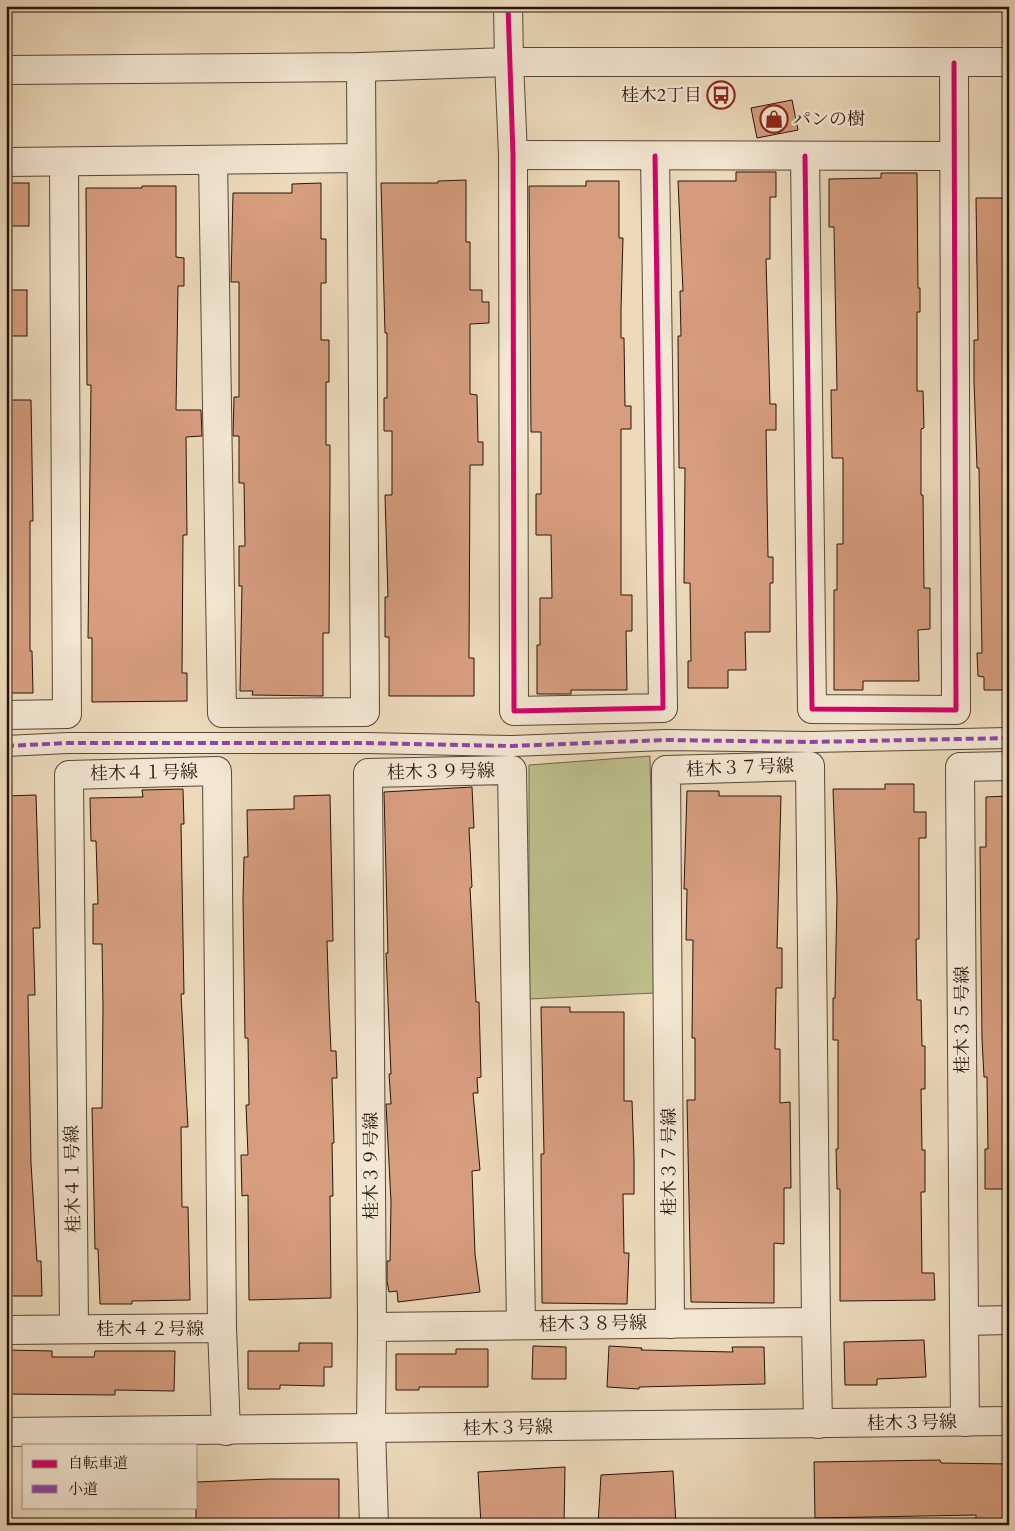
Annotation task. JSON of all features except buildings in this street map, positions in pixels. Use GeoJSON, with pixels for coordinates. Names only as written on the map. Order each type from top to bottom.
{"type":"FeatureCollection","features":[{"type":"Feature","properties":{"kind":"street"},"geometry":{"type":"LineString","coordinates":[[508,6],[513,155],[514,711],[663,708],[655,156]]}},
{"type":"Feature","properties":{"kind":"street"},"geometry":{"type":"LineString","coordinates":[[6,70],[361,67],[509,62],[1009,62]]}},
{"type":"Feature","properties":{"kind":"street"},"geometry":{"type":"LineString","coordinates":[[805,156],[812,709],[956,710],[954,63]]}},
{"type":"Feature","properties":{"kind":"street"},"geometry":{"type":"LineString","coordinates":[[213,160],[222,713],[365,712],[361,67]]}},
{"type":"Feature","properties":{"kind":"street"},"geometry":{"type":"LineString","coordinates":[[513,155],[953,156]]}},
{"type":"Feature","properties":{"kind":"street"},"geometry":{"type":"LineString","coordinates":[[6,162],[361,158]]}},
{"type":"Feature","properties":{"kind":"street"},"geometry":{"type":"LineString","coordinates":[[6,715],[67,714],[64,162]]}},
{"type":"Feature","properties":{"kind":"street"},"geometry":{"type":"LineString","coordinates":[[6,746],[68,744],[512,746],[665,740],[811,742],[1009,738]]}},
{"type":"Feature","properties":{"kind":"street","name":"桂木３７号線"},"geometry":{"type":"LineString","coordinates":[[670,1324],[666,770],[810,766],[816,1322]]}},
{"type":"Feature","properties":{"kind":"street","name":"桂木３５号線"},"geometry":{"type":"LineString","coordinates":[[964,1321],[960,768],[1009,766]]}},
{"type":"Feature","properties":{"kind":"street","name":"桂木３９号線"},"geometry":{"type":"LineString","coordinates":[[372,1327],[368,773],[512,770],[521,1325]]}},
{"type":"Feature","properties":{"kind":"street","name":"桂木４１号線"},"geometry":{"type":"LineString","coordinates":[[74,1329],[69,775],[217,771],[222,1328]]}},
{"type":"Feature","properties":{"kind":"street"},"geometry":{"type":"LineString","coordinates":[[966,1422],[964,1321],[1009,1320]]}},
{"type":"Feature","properties":{"kind":"street"},"geometry":{"type":"LineString","coordinates":[[816,1322],[818,1424]]}},
{"type":"Feature","properties":{"kind":"street","name":"桂木３８号線"},"geometry":{"type":"LineString","coordinates":[[372,1327],[816,1322]]}},
{"type":"Feature","properties":{"kind":"street"},"geometry":{"type":"LineString","coordinates":[[372,1327],[371,1430],[374,1525]]}},
{"type":"Feature","properties":{"kind":"street","name":"桂木４２号線"},"geometry":{"type":"LineString","coordinates":[[6,1330],[222,1328],[226,1431]]}},
{"type":"Feature","properties":{"kind":"street","name":"桂木３号線"},"geometry":{"type":"LineString","coordinates":[[6,1432],[371,1430],[1009,1421]]}},
{"type":"Feature","properties":{"kind":"green space"},"geometry":{"type":"Polygon","coordinates":[[[650,756],[655,993],[529,999],[529,765],[650,756]]]}},
{"type":"Feature","properties":{"kind":"marked path"},"geometry":{"type":"LineString","coordinates":[[6,746],[68,743],[366,743],[512,746],[665,740],[811,742],[1009,738]]}},
{"type":"Feature","properties":{"kind":"cycle path"},"geometry":{"type":"LineString","coordinates":[[508,6],[513,155],[514,711],[663,708],[655,156]]}},
{"type":"Feature","properties":{"kind":"cycle path"},"geometry":{"type":"LineString","coordinates":[[805,156],[812,709],[956,710],[954,63]]}},
{"type":"Feature","properties":{"kind":"place","name":"桂木2丁目"},"geometry":{"type":"Point","coordinates":[721,95]}},
{"type":"Feature","properties":{"kind":"place","name":"パンの樹"},"geometry":{"type":"Point","coordinates":[774,119]}}]}
